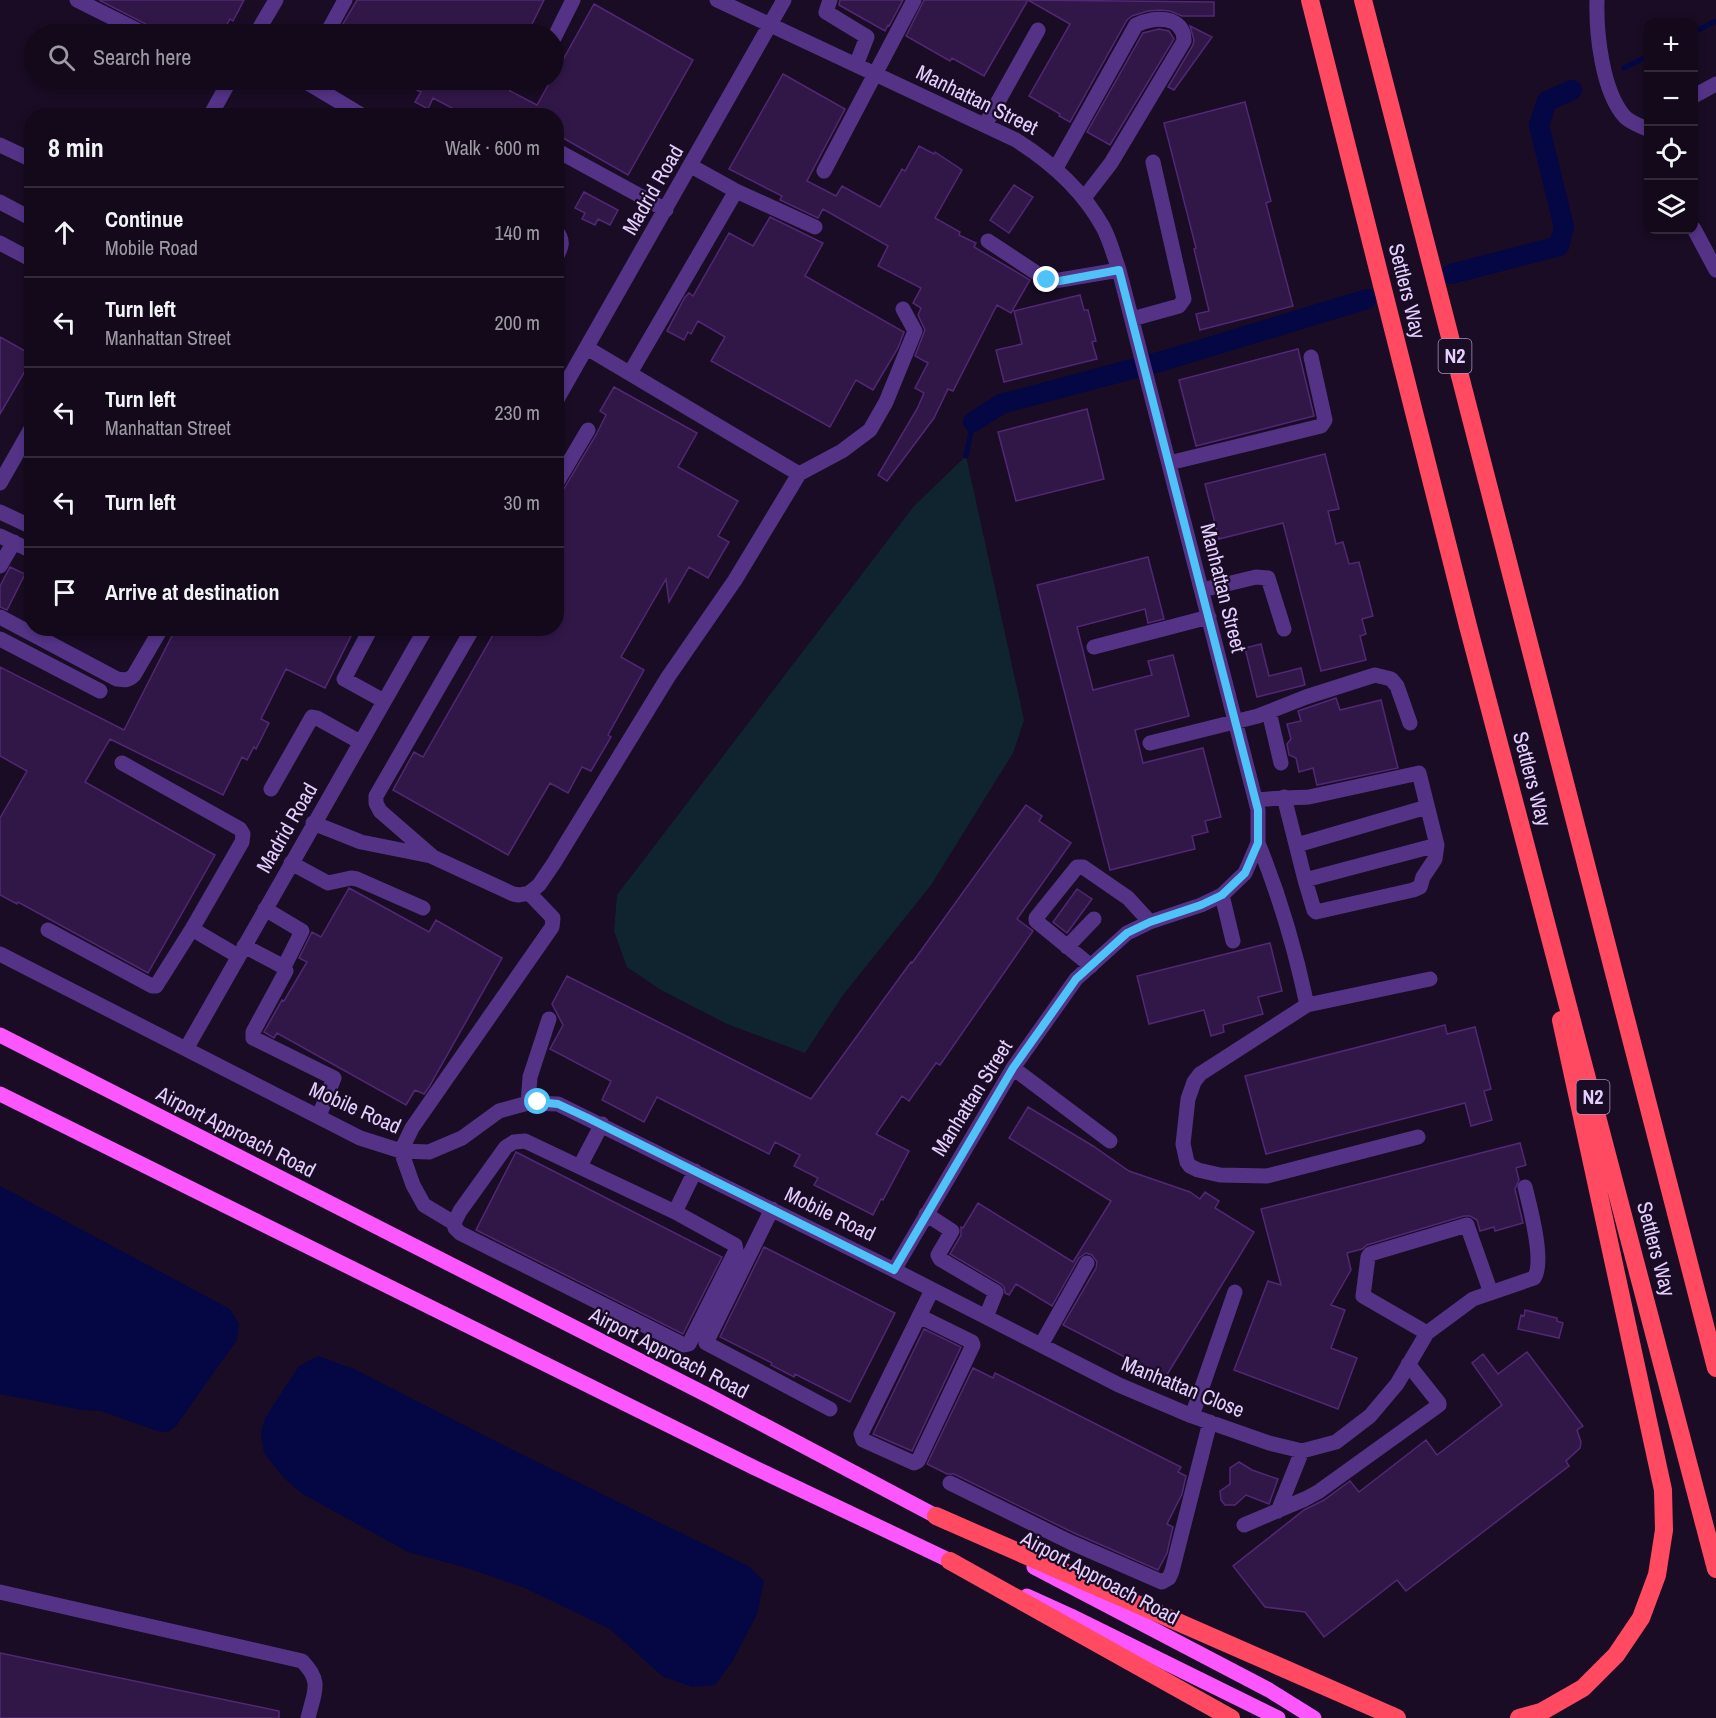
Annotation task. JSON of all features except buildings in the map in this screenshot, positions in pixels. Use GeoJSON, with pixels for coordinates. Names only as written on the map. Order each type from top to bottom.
{"type":"FeatureCollection","features":[{"type":"Feature","properties":{"kind":"highway","name":"Settlers Way"},"geometry":{"type":"LineString","coordinates":[[1310,0],[1468,626],[1716,1569]]}},
{"type":"Feature","properties":{"kind":"highway","name":"Settlers Way"},"geometry":{"type":"LineString","coordinates":[[1363,0],[1716,1368]]}},
{"type":"Feature","properties":{"kind":"highway"},"geometry":{"type":"LineString","coordinates":[[1468,626],[1571,1064],[1663,1490],[1664,1530],[1659,1564],[1641,1618],[1616,1655],[1583,1688],[1541,1712],[1519,1718]]}},
{"type":"Feature","properties":{"kind":"highway"},"geometry":{"type":"LineString","coordinates":[[936,1516],[1397,1718]]}},
{"type":"Feature","properties":{"kind":"highway"},"geometry":{"type":"LineString","coordinates":[[950,1561],[1231,1718]]}},
{"type":"Feature","properties":{"kind":"main road","name":"Airport Approach Road"},"geometry":{"type":"LineString","coordinates":[[0,1035],[709,1396],[1269,1690],[1314,1718]]}},
{"type":"Feature","properties":{"kind":"main road"},"geometry":{"type":"LineString","coordinates":[[0,1094],[755,1468],[1071,1616],[1278,1718]]}},
{"type":"Feature","properties":{"kind":"street"},"geometry":{"type":"LineString","coordinates":[[77,0],[125,24]]}},
{"type":"Feature","properties":{"kind":"street"},"geometry":{"type":"LineString","coordinates":[[262,24],[276,0]]}},
{"type":"Feature","properties":{"kind":"street"},"geometry":{"type":"LineString","coordinates":[[332,24],[345,0]]}},
{"type":"Feature","properties":{"kind":"street"},"geometry":{"type":"LineString","coordinates":[[561,24],[573,0]]}},
{"type":"Feature","properties":{"kind":"street","name":"Manhattan Street"},"geometry":{"type":"LineString","coordinates":[[717,0],[1016,140],[1056,168],[1084,198],[1104,228],[1119,270],[1258,810],[1258,843],[1245,873],[1222,895],[1127,933],[1076,979],[1013,1068],[894,1270]]}},
{"type":"Feature","properties":{"kind":"street","name":"Madrid Road"},"geometry":{"type":"LineString","coordinates":[[564,387],[784,0]]}},
{"type":"Feature","properties":{"kind":"street"},"geometry":{"type":"LineString","coordinates":[[830,0],[826,12],[867,37],[856,65]]}},
{"type":"Feature","properties":{"kind":"street"},"geometry":{"type":"LineString","coordinates":[[824,171],[914,0]]}},
{"type":"Feature","properties":{"kind":"street"},"geometry":{"type":"LineString","coordinates":[[1597,0],[1597,30],[1611,93],[1623,116],[1644,127]]}},
{"type":"Feature","properties":{"kind":"street"},"geometry":{"type":"LineString","coordinates":[[1056,168],[1136,25],[1152,19],[1169,20],[1180,26],[1184,33],[1184,41],[1111,163],[1084,198]]}},
{"type":"Feature","properties":{"kind":"street"},"geometry":{"type":"LineString","coordinates":[[985,125],[1038,30]]}},
{"type":"Feature","properties":{"kind":"street"},"geometry":{"type":"LineString","coordinates":[[1698,94],[1716,84]]}},
{"type":"Feature","properties":{"kind":"street"},"geometry":{"type":"LineString","coordinates":[[214,108],[224,90]]}},
{"type":"Feature","properties":{"kind":"street"},"geometry":{"type":"LineString","coordinates":[[320,90],[350,108]]}},
{"type":"Feature","properties":{"kind":"street"},"geometry":{"type":"LineString","coordinates":[[0,145],[24,156]]}},
{"type":"Feature","properties":{"kind":"street"},"geometry":{"type":"LineString","coordinates":[[564,154],[666,210]]}},
{"type":"Feature","properties":{"kind":"street"},"geometry":{"type":"LineString","coordinates":[[1132,318],[1179,306],[1184,299],[1153,162]]}},
{"type":"Feature","properties":{"kind":"street"},"geometry":{"type":"LineString","coordinates":[[691,166],[736,191],[815,227]]}},
{"type":"Feature","properties":{"kind":"street"},"geometry":{"type":"LineString","coordinates":[[630,373],[736,191]]}},
{"type":"Feature","properties":{"kind":"street"},"geometry":{"type":"LineString","coordinates":[[0,202],[24,215]]}},
{"type":"Feature","properties":{"kind":"street"},"geometry":{"type":"LineString","coordinates":[[1697,234],[1716,270]]}},
{"type":"Feature","properties":{"kind":"street"},"geometry":{"type":"LineString","coordinates":[[988,241],[1047,280],[1054,282],[1119,270]]}},
{"type":"Feature","properties":{"kind":"street"},"geometry":{"type":"LineString","coordinates":[[0,243],[24,256]]}},
{"type":"Feature","properties":{"kind":"street"},"geometry":{"type":"LineString","coordinates":[[314,823],[361,842],[433,857],[519,896],[530,893],[539,885],[554,863],[668,677],[735,579],[799,474],[842,451],[870,430],[886,402],[915,332],[903,309]]}},
{"type":"Feature","properties":{"kind":"street"},"geometry":{"type":"LineString","coordinates":[[587,348],[799,474]]}},
{"type":"Feature","properties":{"kind":"street"},"geometry":{"type":"LineString","coordinates":[[1169,463],[1321,426],[1325,420],[1311,357]]}},
{"type":"Feature","properties":{"kind":"street"},"geometry":{"type":"LineString","coordinates":[[564,470],[588,430]]}},
{"type":"Feature","properties":{"kind":"street"},"geometry":{"type":"LineString","coordinates":[[0,483],[24,441]]}},
{"type":"Feature","properties":{"kind":"street"},"geometry":{"type":"LineString","coordinates":[[0,512],[24,523]]}},
{"type":"Feature","properties":{"kind":"street"},"geometry":{"type":"LineString","coordinates":[[0,566],[7,539],[24,547]]}},
{"type":"Feature","properties":{"kind":"street"},"geometry":{"type":"LineString","coordinates":[[1202,590],[1256,577],[1268,578],[1284,629]]}},
{"type":"Feature","properties":{"kind":"street"},"geometry":{"type":"LineString","coordinates":[[0,616],[24,629]]}},
{"type":"Feature","properties":{"kind":"street"},"geometry":{"type":"LineString","coordinates":[[1094,647],[1209,617]]}},
{"type":"Feature","properties":{"kind":"street"},"geometry":{"type":"LineString","coordinates":[[37,636],[117,679],[124,680],[134,675],[158,636]]}},
{"type":"Feature","properties":{"kind":"street"},"geometry":{"type":"LineString","coordinates":[[367,636],[344,679],[384,701]]}},
{"type":"Feature","properties":{"kind":"street","name":"Madrid Road"},"geometry":{"type":"LineString","coordinates":[[186,1049],[421,636]]}},
{"type":"Feature","properties":{"kind":"street"},"geometry":{"type":"LineString","coordinates":[[433,857],[380,811],[376,803],[376,796],[468,636]]}},
{"type":"Feature","properties":{"kind":"street"},"geometry":{"type":"LineString","coordinates":[[0,639],[100,691]]}},
{"type":"Feature","properties":{"kind":"street"},"geometry":{"type":"LineString","coordinates":[[1150,743],[1236,722],[1375,675],[1391,679],[1397,686],[1410,723]]}},
{"type":"Feature","properties":{"kind":"street"},"geometry":{"type":"LineString","coordinates":[[1269,712],[1281,763]]}},
{"type":"Feature","properties":{"kind":"street"},"geometry":{"type":"LineString","coordinates":[[271,789],[312,717],[360,742]]}},
{"type":"Feature","properties":{"kind":"street"},"geometry":{"type":"LineString","coordinates":[[48,930],[152,986],[158,984],[242,842],[243,834],[240,829],[122,763]]}},
{"type":"Feature","properties":{"kind":"street"},"geometry":{"type":"LineString","coordinates":[[1256,800],[1284,797],[1309,797],[1419,773],[1437,845],[1433,864],[1423,877],[1420,887],[1413,890],[1316,912],[1305,880],[1284,797]]}},
{"type":"Feature","properties":{"kind":"street"},"geometry":{"type":"LineString","coordinates":[[1297,845],[1427,807]]}},
{"type":"Feature","properties":{"kind":"street"},"geometry":{"type":"LineString","coordinates":[[1258,843],[1283,906],[1308,1005]]}},
{"type":"Feature","properties":{"kind":"street"},"geometry":{"type":"LineString","coordinates":[[1305,880],[1437,845]]}},
{"type":"Feature","properties":{"kind":"street"},"geometry":{"type":"LineString","coordinates":[[291,863],[328,883],[351,878],[357,879],[423,908]]}},
{"type":"Feature","properties":{"kind":"street"},"geometry":{"type":"LineString","coordinates":[[1090,966],[1037,924],[1036,919],[1079,866],[1128,898],[1150,922]]}},
{"type":"Feature","properties":{"kind":"street"},"geometry":{"type":"LineString","coordinates":[[454,1222],[424,1205],[401,1151],[412,1128],[552,927],[553,918],[530,893]]}},
{"type":"Feature","properties":{"kind":"street"},"geometry":{"type":"LineString","coordinates":[[1222,895],[1233,941]]}},
{"type":"Feature","properties":{"kind":"street"},"geometry":{"type":"LineString","coordinates":[[265,909],[302,932],[284,967],[285,976],[252,1035],[255,1039],[334,1078],[319,1116]]}},
{"type":"Feature","properties":{"kind":"street"},"geometry":{"type":"LineString","coordinates":[[1067,947],[1094,919]]}},
{"type":"Feature","properties":{"kind":"street"},"geometry":{"type":"LineString","coordinates":[[192,929],[284,967]]}},
{"type":"Feature","properties":{"kind":"street","name":"Mobile Road"},"geometry":{"type":"LineString","coordinates":[[0,954],[360,1138],[401,1151],[429,1152],[462,1138],[499,1111],[528,1102],[558,1104],[894,1270]]}},
{"type":"Feature","properties":{"kind":"street"},"geometry":{"type":"LineString","coordinates":[[1418,1137],[1267,1176],[1220,1175],[1198,1170],[1190,1166],[1183,1144],[1188,1099],[1194,1082],[1200,1074],[1308,1005],[1430,979]]}},
{"type":"Feature","properties":{"kind":"street"},"geometry":{"type":"LineString","coordinates":[[528,1102],[530,1077],[549,1019]]}},
{"type":"Feature","properties":{"kind":"street"},"geometry":{"type":"LineString","coordinates":[[1013,1068],[1110,1141]]}},
{"type":"Feature","properties":{"kind":"street"},"geometry":{"type":"LineString","coordinates":[[580,1166],[602,1124]]}},
{"type":"Feature","properties":{"kind":"street"},"geometry":{"type":"LineString","coordinates":[[525,1141],[675,1212],[736,1246],[695,1334],[687,1346],[460,1233],[454,1227],[460,1211],[506,1147],[514,1142],[525,1141]]}},
{"type":"Feature","properties":{"kind":"street"},"geometry":{"type":"LineString","coordinates":[[675,1212],[695,1171]]}},
{"type":"Feature","properties":{"kind":"street"},"geometry":{"type":"LineString","coordinates":[[1491,1293],[1467,1225],[1370,1254],[1368,1257],[1363,1296],[1427,1333],[1473,1299],[1491,1293],[1534,1278],[1538,1269],[1534,1228],[1525,1187]]}},
{"type":"Feature","properties":{"kind":"street"},"geometry":{"type":"LineString","coordinates":[[772,1209],[706,1343],[830,1409]]}},
{"type":"Feature","properties":{"kind":"street"},"geometry":{"type":"LineString","coordinates":[[926,1214],[952,1231],[939,1255],[940,1259],[996,1292],[986,1317]]}},
{"type":"Feature","properties":{"kind":"street"},"geometry":{"type":"LineString","coordinates":[[1041,1345],[1087,1263]]}},
{"type":"Feature","properties":{"kind":"street","name":"Manhattan Close"},"geometry":{"type":"LineString","coordinates":[[894,1270],[1119,1385],[1191,1416],[1269,1443],[1302,1451],[1336,1442],[1370,1416],[1397,1384],[1427,1333]]}},
{"type":"Feature","properties":{"kind":"street"},"geometry":{"type":"LineString","coordinates":[[919,1316],[974,1345],[918,1461],[914,1463],[863,1440],[861,1436],[919,1316],[932,1290]]}},
{"type":"Feature","properties":{"kind":"street"},"geometry":{"type":"LineString","coordinates":[[1191,1416],[1235,1292]]}},
{"type":"Feature","properties":{"kind":"street"},"geometry":{"type":"LineString","coordinates":[[1244,1525],[1318,1492],[1439,1405],[1433,1394],[1408,1364]]}},
{"type":"Feature","properties":{"kind":"street"},"geometry":{"type":"LineString","coordinates":[[950,1483],[1070,1542],[1162,1582],[1169,1578],[1172,1571],[1210,1422]]}},
{"type":"Feature","properties":{"kind":"street"},"geometry":{"type":"LineString","coordinates":[[1278,1511],[1302,1451]]}},
{"type":"Feature","properties":{"kind":"street"},"geometry":{"type":"LineString","coordinates":[[0,1592],[302,1661],[312,1671],[316,1682],[308,1718]]}},
{"type":"Feature","properties":{"kind":"shaded area"},"geometry":{"type":"Polygon","coordinates":[[[966,456],[1024,720],[1013,753],[931,885],[843,995],[805,1053],[727,1024],[661,990],[627,967],[614,931],[617,895],[914,506],[966,456]]]}},
{"type":"Feature","properties":{"kind":"shaded area"},"geometry":{"type":"Polygon","coordinates":[[[0,1186],[230,1309],[239,1324],[237,1340],[176,1426],[168,1432],[157,1431],[101,1411],[82,1410],[0,1394],[0,1186]]]}},
{"type":"Feature","properties":{"kind":"shaded area"},"geometry":{"type":"Polygon","coordinates":[[[318,1356],[354,1369],[748,1566],[764,1581],[757,1614],[732,1662],[715,1685],[692,1687],[662,1676],[610,1629],[525,1588],[467,1568],[408,1552],[301,1493],[283,1477],[264,1453],[261,1433],[265,1418],[299,1366],[318,1356]]]}},
{"type":"Feature","properties":{"kind":"waterway"},"geometry":{"type":"LineString","coordinates":[[1698,30],[1716,21]]}},
{"type":"Feature","properties":{"kind":"waterway"},"geometry":{"type":"LineString","coordinates":[[1624,68],[1644,58]]}},
{"type":"Feature","properties":{"kind":"waterway"},"geometry":{"type":"LineString","coordinates":[[1451,274],[1559,246],[1564,227],[1539,125],[1547,101],[1572,90]]}},
{"type":"Feature","properties":{"kind":"waterway"},"geometry":{"type":"LineString","coordinates":[[973,422],[1001,404],[1166,360],[1367,299]]}},
{"type":"Feature","properties":{"kind":"waterway"},"geometry":{"type":"LineString","coordinates":[[966,456],[973,422]]}},
{"type":"Feature","properties":{"kind":"route"},"geometry":{"type":"LineString","coordinates":[[538,1102],[558,1104],[588,1118],[894,1270],[1013,1068],[1076,979],[1127,933],[1222,895],[1245,873],[1258,843],[1258,810],[1119,270],[1054,282],[1047,280]]}}]}
